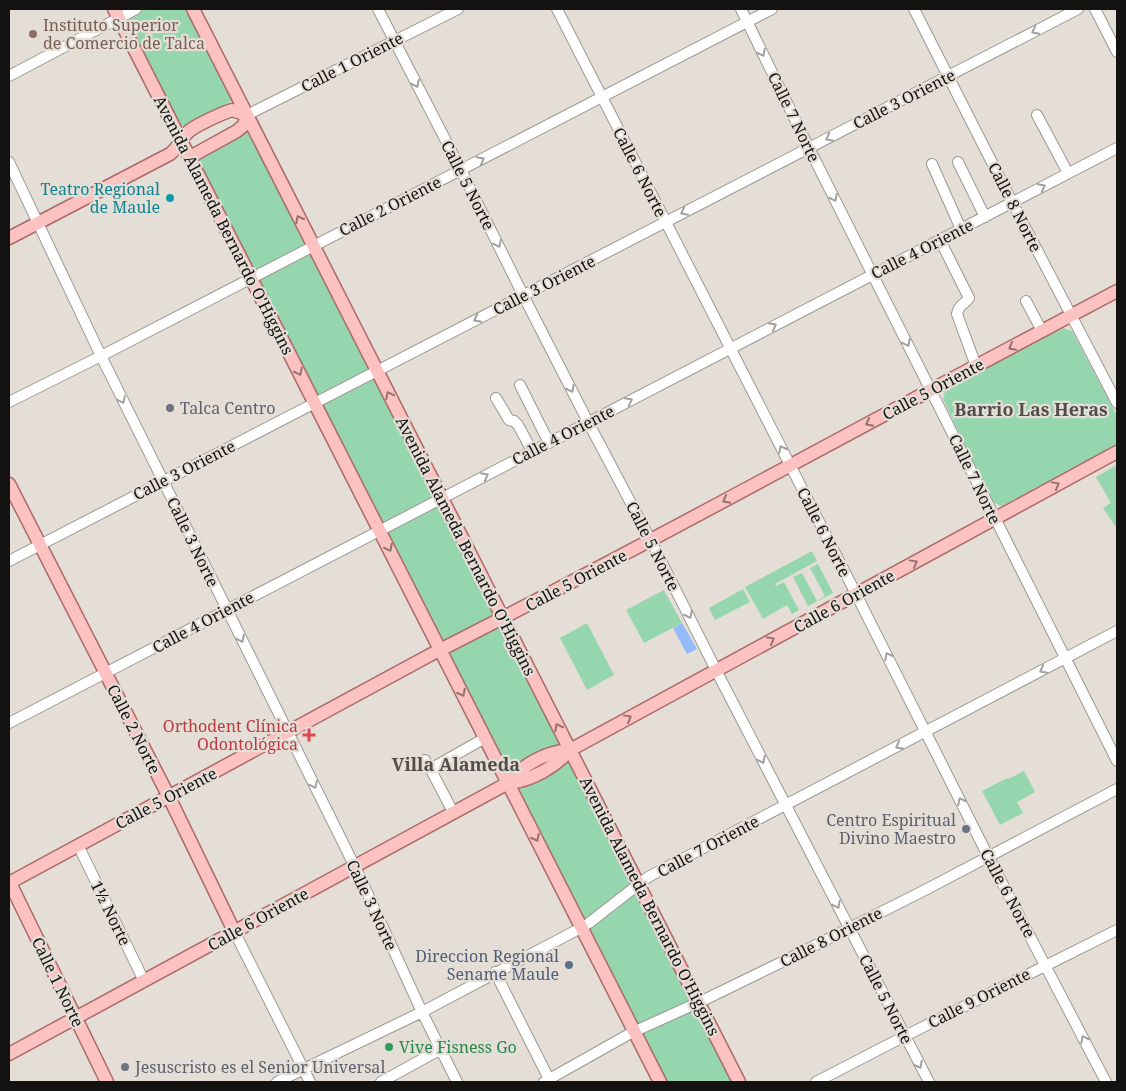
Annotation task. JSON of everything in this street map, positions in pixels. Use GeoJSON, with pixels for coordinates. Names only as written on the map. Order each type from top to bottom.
{"type":"FeatureCollection","features":[{"type":"Feature","properties":{"kind":"main road","name":"Avenida Alameda Bernardo O'Higgins"},"geometry":{"type":"LineString","coordinates":[[193,9],[739,1082]]}},
{"type":"Feature","properties":{"kind":"main road","name":"Avenida Alameda Bernardo O'Higgins"},"geometry":{"type":"LineString","coordinates":[[116,13],[660,1082]]}},
{"type":"Feature","properties":{"kind":"main road"},"geometry":{"type":"LineString","coordinates":[[9,238],[170,154],[190,131],[226,112],[236,110],[247,114],[244,125],[237,132],[190,157]]}},
{"type":"Feature","properties":{"kind":"main road","name":"Calle 5 Oriente"},"geometry":{"type":"LineString","coordinates":[[9,882],[440,650],[651,540],[1117,291]]}},
{"type":"Feature","properties":{"kind":"main road","name":"Calle 6 Oriente"},"geometry":{"type":"LineString","coordinates":[[9,1054],[508,783],[523,768],[534,761],[546,755],[570,750],[1117,452]]}},
{"type":"Feature","properties":{"kind":"main road","name":"Calle 2 Norte"},"geometry":{"type":"LineString","coordinates":[[9,484],[169,797],[234,931]]}},
{"type":"Feature","properties":{"kind":"main road","name":"Calle 1 Norte"},"geometry":{"type":"LineString","coordinates":[[9,882],[107,1082]]}},
{"type":"Feature","properties":{"kind":"street"},"geometry":{"type":"LineString","coordinates":[[9,76],[116,13],[136,9]]}},
{"type":"Feature","properties":{"kind":"street","name":"Calle 5 Norte"},"geometry":{"type":"LineString","coordinates":[[378,9],[588,422],[651,540],[928,1082]]}},
{"type":"Feature","properties":{"kind":"street","name":"Calle 1 Oriente"},"geometry":{"type":"LineString","coordinates":[[247,114],[458,9]]}},
{"type":"Feature","properties":{"kind":"street","name":"Calle 6 Norte"},"geometry":{"type":"LineString","coordinates":[[557,9],[988,856],[1106,1082]]}},
{"type":"Feature","properties":{"kind":"street","name":"Calle 7 Norte"},"geometry":{"type":"LineString","coordinates":[[741,9],[1117,761]]}},
{"type":"Feature","properties":{"kind":"street","name":"Calle 2 Oriente"},"geometry":{"type":"LineString","coordinates":[[9,402],[772,9]]}},
{"type":"Feature","properties":{"kind":"street","name":"Calle 8 Norte"},"geometry":{"type":"LineString","coordinates":[[914,9],[1117,404]]}},
{"type":"Feature","properties":{"kind":"street","name":"Calle 3 Oriente"},"geometry":{"type":"LineString","coordinates":[[9,561],[1078,9]]}},
{"type":"Feature","properties":{"kind":"street"},"geometry":{"type":"LineString","coordinates":[[1095,9],[1117,52]]}},
{"type":"Feature","properties":{"kind":"street"},"geometry":{"type":"LineString","coordinates":[[1037,115],[1068,173]]}},
{"type":"Feature","properties":{"kind":"street","name":"Calle 4 Oriente"},"geometry":{"type":"LineString","coordinates":[[9,723],[1117,148]]}},
{"type":"Feature","properties":{"kind":"street","name":"Calle 3 Norte"},"geometry":{"type":"LineString","coordinates":[[9,162],[101,356],[354,866],[457,1082]]}},
{"type":"Feature","properties":{"kind":"street"},"geometry":{"type":"LineString","coordinates":[[958,162],[985,217]]}},
{"type":"Feature","properties":{"kind":"street"},"geometry":{"type":"LineString","coordinates":[[932,164],[961,229]]}},
{"type":"Feature","properties":{"kind":"street"},"geometry":{"type":"LineString","coordinates":[[940,240],[969,298],[959,307],[957,314],[976,366]]}},
{"type":"Feature","properties":{"kind":"street"},"geometry":{"type":"LineString","coordinates":[[1026,301],[1042,331]]}},
{"type":"Feature","properties":{"kind":"street"},"geometry":{"type":"LineString","coordinates":[[520,385],[549,443]]}},
{"type":"Feature","properties":{"kind":"street"},"geometry":{"type":"LineString","coordinates":[[496,398],[509,420],[517,423],[532,451]]}},
{"type":"Feature","properties":{"kind":"street","name":"Calle 7 Oriente"},"geometry":{"type":"LineString","coordinates":[[277,1082],[422,1012],[582,927],[648,878],[1117,631]]}},
{"type":"Feature","properties":{"kind":"street"},"geometry":{"type":"LineString","coordinates":[[431,770],[485,738]]}},
{"type":"Feature","properties":{"kind":"street"},"geometry":{"type":"LineString","coordinates":[[425,760],[453,812]]}},
{"type":"Feature","properties":{"kind":"street","name":"Calle 8 Oriente"},"geometry":{"type":"LineString","coordinates":[[546,1081],[635,1031],[927,889],[1117,789]]}},
{"type":"Feature","properties":{"kind":"street","name":"1½ Norte"},"geometry":{"type":"LineString","coordinates":[[78,845],[144,980]]}},
{"type":"Feature","properties":{"kind":"street","name":"Calle 9 Oriente"},"geometry":{"type":"LineString","coordinates":[[816,1082],[1117,930]]}},
{"type":"Feature","properties":{"kind":"street","name":"Calle 2 Norte"},"geometry":{"type":"LineString","coordinates":[[234,931],[310,1082]]}},
{"type":"Feature","properties":{"kind":"street"},"geometry":{"type":"LineString","coordinates":[[495,972],[546,1081]]}},
{"type":"Feature","properties":{"kind":"street"},"geometry":{"type":"LineString","coordinates":[[381,1082],[441,1049]]}},
{"type":"Feature","properties":{"kind":"green space"},"geometry":{"type":"Polygon","coordinates":[[[118,9],[188,9],[233,98],[232,101],[184,126],[176,124],[118,9]]]}},
{"type":"Feature","properties":{"kind":"green space"},"geometry":{"type":"Polygon","coordinates":[[[249,130],[561,745],[512,771],[509,772],[197,163],[199,157],[249,130]]]}},
{"type":"Feature","properties":{"kind":"green space"},"geometry":{"type":"Polygon","coordinates":[[[1063,328],[1072,331],[1117,416],[1117,444],[1002,506],[992,502],[943,399],[946,387],[1063,328]]]}},
{"type":"Feature","properties":{"kind":"green space"},"geometry":{"type":"Polygon","coordinates":[[[1117,465],[1117,529],[1103,508],[1111,503],[1096,477],[1117,465]]]}},
{"type":"Feature","properties":{"kind":"green space"},"geometry":{"type":"Polygon","coordinates":[[[812,551],[817,561],[775,584],[776,586],[784,582],[799,610],[792,614],[787,605],[763,619],[745,587],[812,551]]]}},
{"type":"Feature","properties":{"kind":"green space"},"geometry":{"type":"Polygon","coordinates":[[[818,564],[833,593],[808,606],[793,577],[802,573],[817,601],[825,596],[810,568],[818,564]]]}},
{"type":"Feature","properties":{"kind":"green space"},"geometry":{"type":"Polygon","coordinates":[[[743,589],[750,602],[715,620],[709,608],[743,589]]]}},
{"type":"Feature","properties":{"kind":"green space"},"geometry":{"type":"Polygon","coordinates":[[[664,590],[682,623],[644,643],[626,610],[664,590]]]}},
{"type":"Feature","properties":{"kind":"green space"},"geometry":{"type":"Polygon","coordinates":[[[587,623],[614,675],[587,690],[560,638],[587,623]]]}},
{"type":"Feature","properties":{"kind":"green space"},"geometry":{"type":"Polygon","coordinates":[[[570,761],[735,1082],[665,1082],[518,790],[570,761]]]}},
{"type":"Feature","properties":{"kind":"green space"},"geometry":{"type":"Polygon","coordinates":[[[1024,771],[1035,792],[1017,802],[1023,813],[1000,825],[982,791],[1024,771]]]}},
{"type":"Feature","properties":{"kind":"water"},"geometry":{"type":"Polygon","coordinates":[[[682,623],[697,649],[687,654],[673,628],[682,623]]]}},
{"type":"Feature","properties":{"kind":"place","name":"Instituto Superior de Comercio de Talca"},"geometry":{"type":"Point","coordinates":[33,34]}},
{"type":"Feature","properties":{"kind":"place","name":"Teatro Regional de Maule"},"geometry":{"type":"Point","coordinates":[170,198]}},
{"type":"Feature","properties":{"kind":"place","name":"Talca Centro"},"geometry":{"type":"Point","coordinates":[170,408]}},
{"type":"Feature","properties":{"kind":"place","name":"Orthodent Clínica Odontológica"},"geometry":{"type":"Point","coordinates":[309,735]}},
{"type":"Feature","properties":{"kind":"place","name":"Centro Espiritual Divino Maestro"},"geometry":{"type":"Point","coordinates":[966,829]}},
{"type":"Feature","properties":{"kind":"place","name":"Direccion Regional Sename Maule"},"geometry":{"type":"Point","coordinates":[569,965]}},
{"type":"Feature","properties":{"kind":"place","name":"Vive Fisness Go"},"geometry":{"type":"Point","coordinates":[389,1047]}},
{"type":"Feature","properties":{"kind":"place","name":"Jesuscristo es el Senior Universal"},"geometry":{"type":"Point","coordinates":[125,1067]}},
{"type":"Feature","properties":{"kind":"district","name":"Barrio Las Heras"},"geometry":{"type":"Point","coordinates":[1031,410]}},
{"type":"Feature","properties":{"kind":"district","name":"Villa Alameda"},"geometry":{"type":"Point","coordinates":[456,765]}}]}
